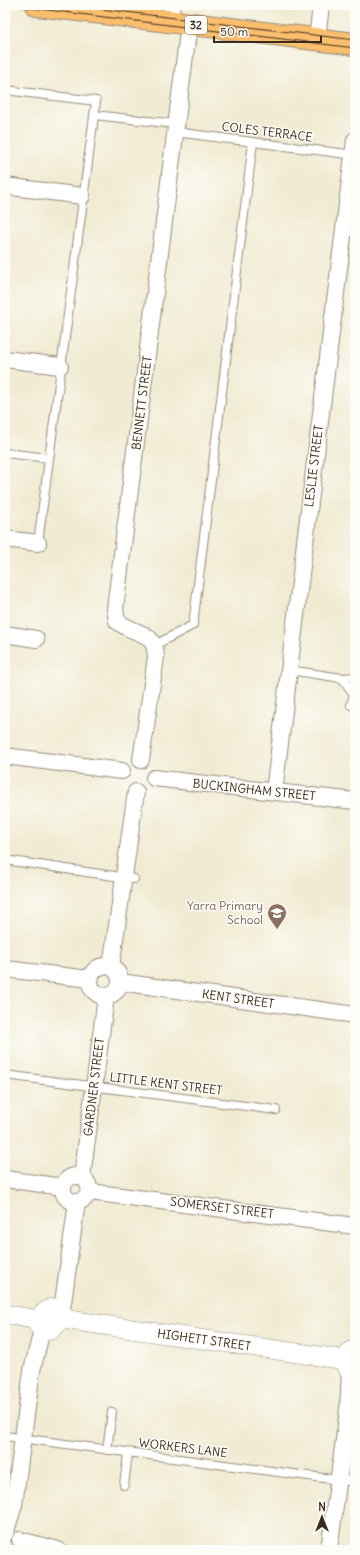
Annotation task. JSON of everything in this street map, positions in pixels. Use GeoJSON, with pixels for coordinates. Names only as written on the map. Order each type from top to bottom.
{"type":"FeatureCollection","features":[{"type":"Feature","properties":{"kind":"main road","name":"32"},"geometry":{"type":"LineString","coordinates":[[37,5],[177,17],[355,44]]}},
{"type":"Feature","properties":{"kind":"street"},"geometry":{"type":"LineString","coordinates":[[317,39],[321,5]]}},
{"type":"Feature","properties":{"kind":"street","name":"BENNETT STREET"},"geometry":{"type":"LineString","coordinates":[[155,645],[149,636],[125,628],[117,621],[115,609],[176,128],[177,17]]}},
{"type":"Feature","properties":{"kind":"street","name":"LESLIE STREET"},"geometry":{"type":"LineString","coordinates":[[274,792],[354,150]]}},
{"type":"Feature","properties":{"kind":"street"},"geometry":{"type":"LineString","coordinates":[[5,186],[82,196]]}},
{"type":"Feature","properties":{"kind":"street"},"geometry":{"type":"LineString","coordinates":[[5,359],[60,366]]}},
{"type":"Feature","properties":{"kind":"street"},"geometry":{"type":"LineString","coordinates":[[5,539],[38,543]]}},
{"type":"Feature","properties":{"kind":"street"},"geometry":{"type":"LineString","coordinates":[[5,634],[36,639]]}},
{"type":"Feature","properties":{"kind":"street"},"geometry":{"type":"LineString","coordinates":[[141,760],[156,657],[155,645]]}},
{"type":"Feature","properties":{"kind":"street"},"geometry":{"type":"LineString","coordinates":[[5,756],[122,771]]}},
{"type":"Feature","properties":{"kind":"street"},"geometry":{"type":"LineString","coordinates":[[141,760],[152,768],[154,778],[146,790],[136,792],[131,791],[122,780],[122,771],[132,761],[141,760]]}},
{"type":"Feature","properties":{"kind":"street","name":"BUCKINGHAM STREET"},"geometry":{"type":"LineString","coordinates":[[154,778],[355,801]]}},
{"type":"Feature","properties":{"kind":"street"},"geometry":{"type":"LineString","coordinates":[[111,967],[129,878],[136,792]]}},
{"type":"Feature","properties":{"kind":"street"},"geometry":{"type":"LineString","coordinates":[[102,966],[111,967],[118,973],[120,982],[117,991],[106,997],[94,992],[90,979],[98,968],[102,966]]}},
{"type":"Feature","properties":{"kind":"street"},"geometry":{"type":"LineString","coordinates":[[5,969],[90,979]]}},
{"type":"Feature","properties":{"kind":"street","name":"KENT STREET"},"geometry":{"type":"LineString","coordinates":[[120,982],[355,1015]]}},
{"type":"Feature","properties":{"kind":"street","name":"GARDNER STREET"},"geometry":{"type":"LineString","coordinates":[[82,1177],[106,997]]}},
{"type":"Feature","properties":{"kind":"street"},"geometry":{"type":"LineString","coordinates":[[70,1177],[82,1177],[88,1183],[90,1192],[85,1199],[77,1202],[66,1198],[63,1187],[70,1177]]}},
{"type":"Feature","properties":{"kind":"street"},"geometry":{"type":"LineString","coordinates":[[5,1179],[63,1187]]}},
{"type":"Feature","properties":{"kind":"street","name":"SOMERSET STREET"},"geometry":{"type":"LineString","coordinates":[[90,1192],[355,1226]]}},
{"type":"Feature","properties":{"kind":"street"},"geometry":{"type":"LineString","coordinates":[[5,1314],[51,1330],[60,1314],[63,1303],[77,1202]]}},
{"type":"Feature","properties":{"kind":"street","name":"HIGHETT STREET"},"geometry":{"type":"LineString","coordinates":[[60,1314],[353,1359]]}},
{"type":"Feature","properties":{"kind":"street"},"geometry":{"type":"LineString","coordinates":[[40,1325],[32,1370],[14,1505],[14,1540],[55,1550]]}},
{"type":"Feature","properties":{"kind":"street"},"geometry":{"type":"LineString","coordinates":[[329,1550],[347,1481],[348,1410],[353,1359]]}},
{"type":"Feature","properties":{"kind":"street"},"geometry":{"type":"LineString","coordinates":[[339,1550],[355,1430]]}},
{"type":"Feature","properties":{"kind":"lane"},"geometry":{"type":"LineString","coordinates":[[5,90],[96,101],[82,196],[38,543]]}},
{"type":"Feature","properties":{"kind":"lane","name":"COLES TERRACE"},"geometry":{"type":"LineString","coordinates":[[94,115],[253,142],[354,150]]}},
{"type":"Feature","properties":{"kind":"lane"},"geometry":{"type":"LineString","coordinates":[[155,645],[193,625],[253,142]]}},
{"type":"Feature","properties":{"kind":"lane"},"geometry":{"type":"LineString","coordinates":[[5,453],[49,458]]}},
{"type":"Feature","properties":{"kind":"lane"},"geometry":{"type":"LineString","coordinates":[[289,670],[342,678],[355,677]]}},
{"type":"Feature","properties":{"kind":"lane"},"geometry":{"type":"LineString","coordinates":[[342,678],[354,694],[351,705]]}},
{"type":"Feature","properties":{"kind":"lane"},"geometry":{"type":"LineString","coordinates":[[5,860],[129,878]]}},
{"type":"Feature","properties":{"kind":"lane","name":"LITTLE KENT STREET"},"geometry":{"type":"LineString","coordinates":[[5,1075],[276,1110]]}},
{"type":"Feature","properties":{"kind":"lane"},"geometry":{"type":"LineString","coordinates":[[107,1450],[112,1412]]}},
{"type":"Feature","properties":{"kind":"lane","name":"WORKERS LANE"},"geometry":{"type":"LineString","coordinates":[[5,1436],[347,1481]]}},
{"type":"Feature","properties":{"kind":"lane"},"geometry":{"type":"LineString","coordinates":[[124,1485],[128,1453]]}},
{"type":"Feature","properties":{"kind":"tram line"},"geometry":{"type":"LineString","coordinates":[[7,5],[355,48]]}},
{"type":"Feature","properties":{"kind":"tram line"},"geometry":{"type":"LineString","coordinates":[[68,5],[355,40]]}},
{"type":"Feature","properties":{"kind":"place","name":"Yarra Primary School"},"geometry":{"type":"Point","coordinates":[277,930]}}]}
